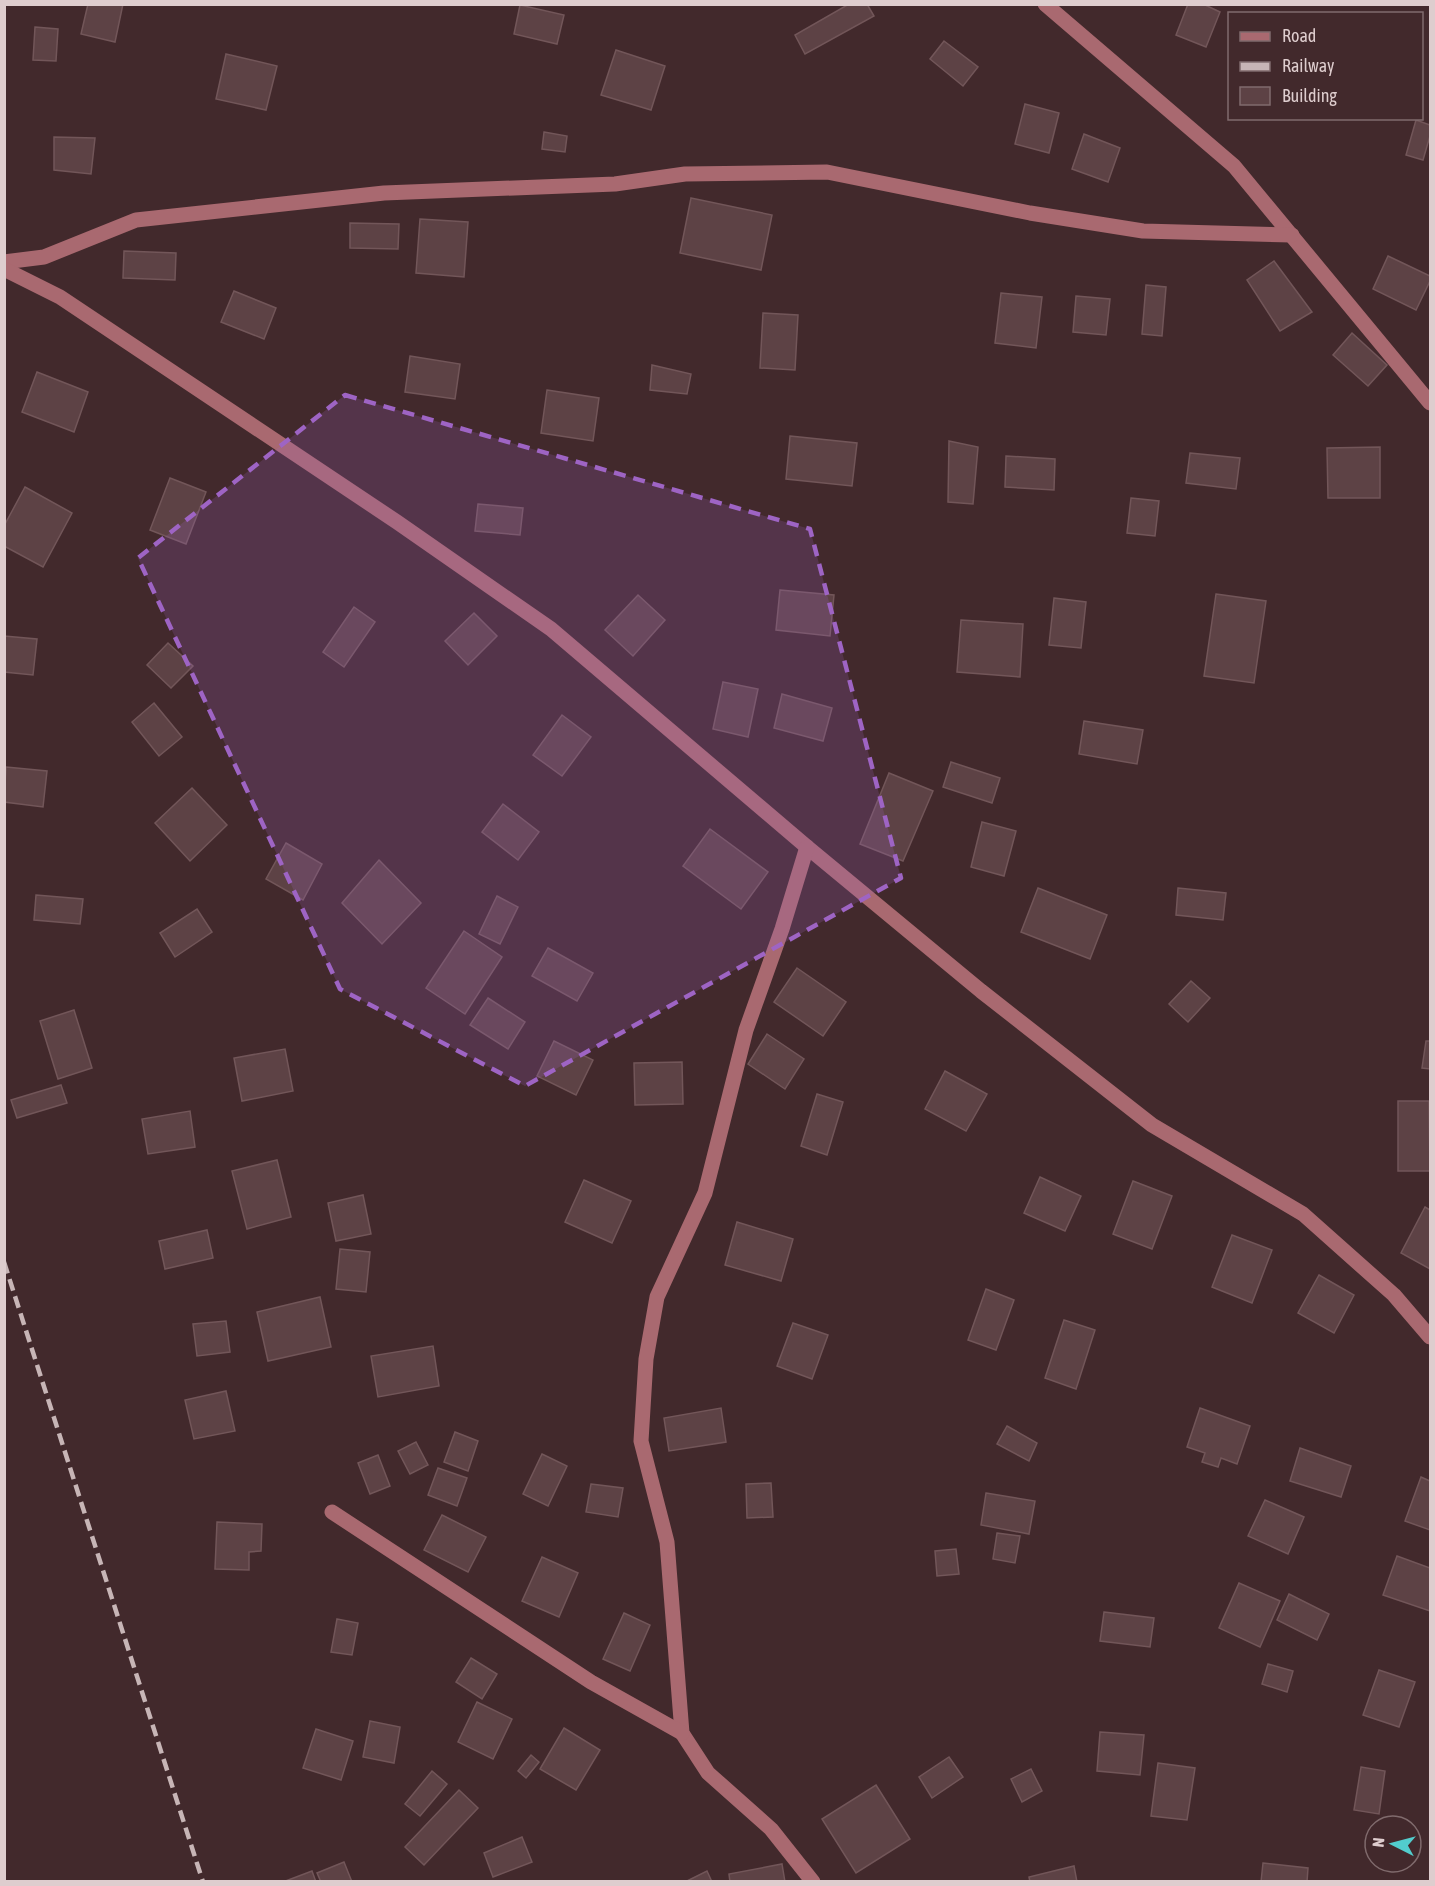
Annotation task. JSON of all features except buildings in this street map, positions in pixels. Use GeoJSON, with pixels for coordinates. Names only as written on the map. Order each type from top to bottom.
{"type":"FeatureCollection","features":[{"type":"Feature","properties":{"kind":"street"},"geometry":{"type":"LineString","coordinates":[[1046,4],[1234,166],[1431,403]]}},
{"type":"Feature","properties":{"kind":"street"},"geometry":{"type":"LineString","coordinates":[[4,262],[44,257],[136,220],[384,193],[615,184],[685,174],[827,172],[1030,213],[1143,231],[1292,236]]}},
{"type":"Feature","properties":{"kind":"street"},"geometry":{"type":"LineString","coordinates":[[4,269],[60,297],[397,522],[551,629],[807,847],[981,991],[1152,1125],[1303,1214],[1394,1295],[1431,1337]]}},
{"type":"Feature","properties":{"kind":"street"},"geometry":{"type":"LineString","coordinates":[[682,1733],[667,1542],[641,1441],[646,1359],[657,1297],[705,1193],[746,1030],[782,929],[807,847]]}},
{"type":"Feature","properties":{"kind":"street"},"geometry":{"type":"LineString","coordinates":[[332,1512],[591,1682],[682,1733],[708,1773],[771,1829],[813,1881]]}},
{"type":"Feature","properties":{"kind":"highlighted area"},"geometry":{"type":"Polygon","coordinates":[[[345,395],[810,529],[901,878],[525,1086],[340,989],[138,558],[345,395]]]}},
{"type":"Feature","properties":{"kind":"railway"},"geometry":{"type":"LineString","coordinates":[[4,1262],[203,1882]]}}]}
